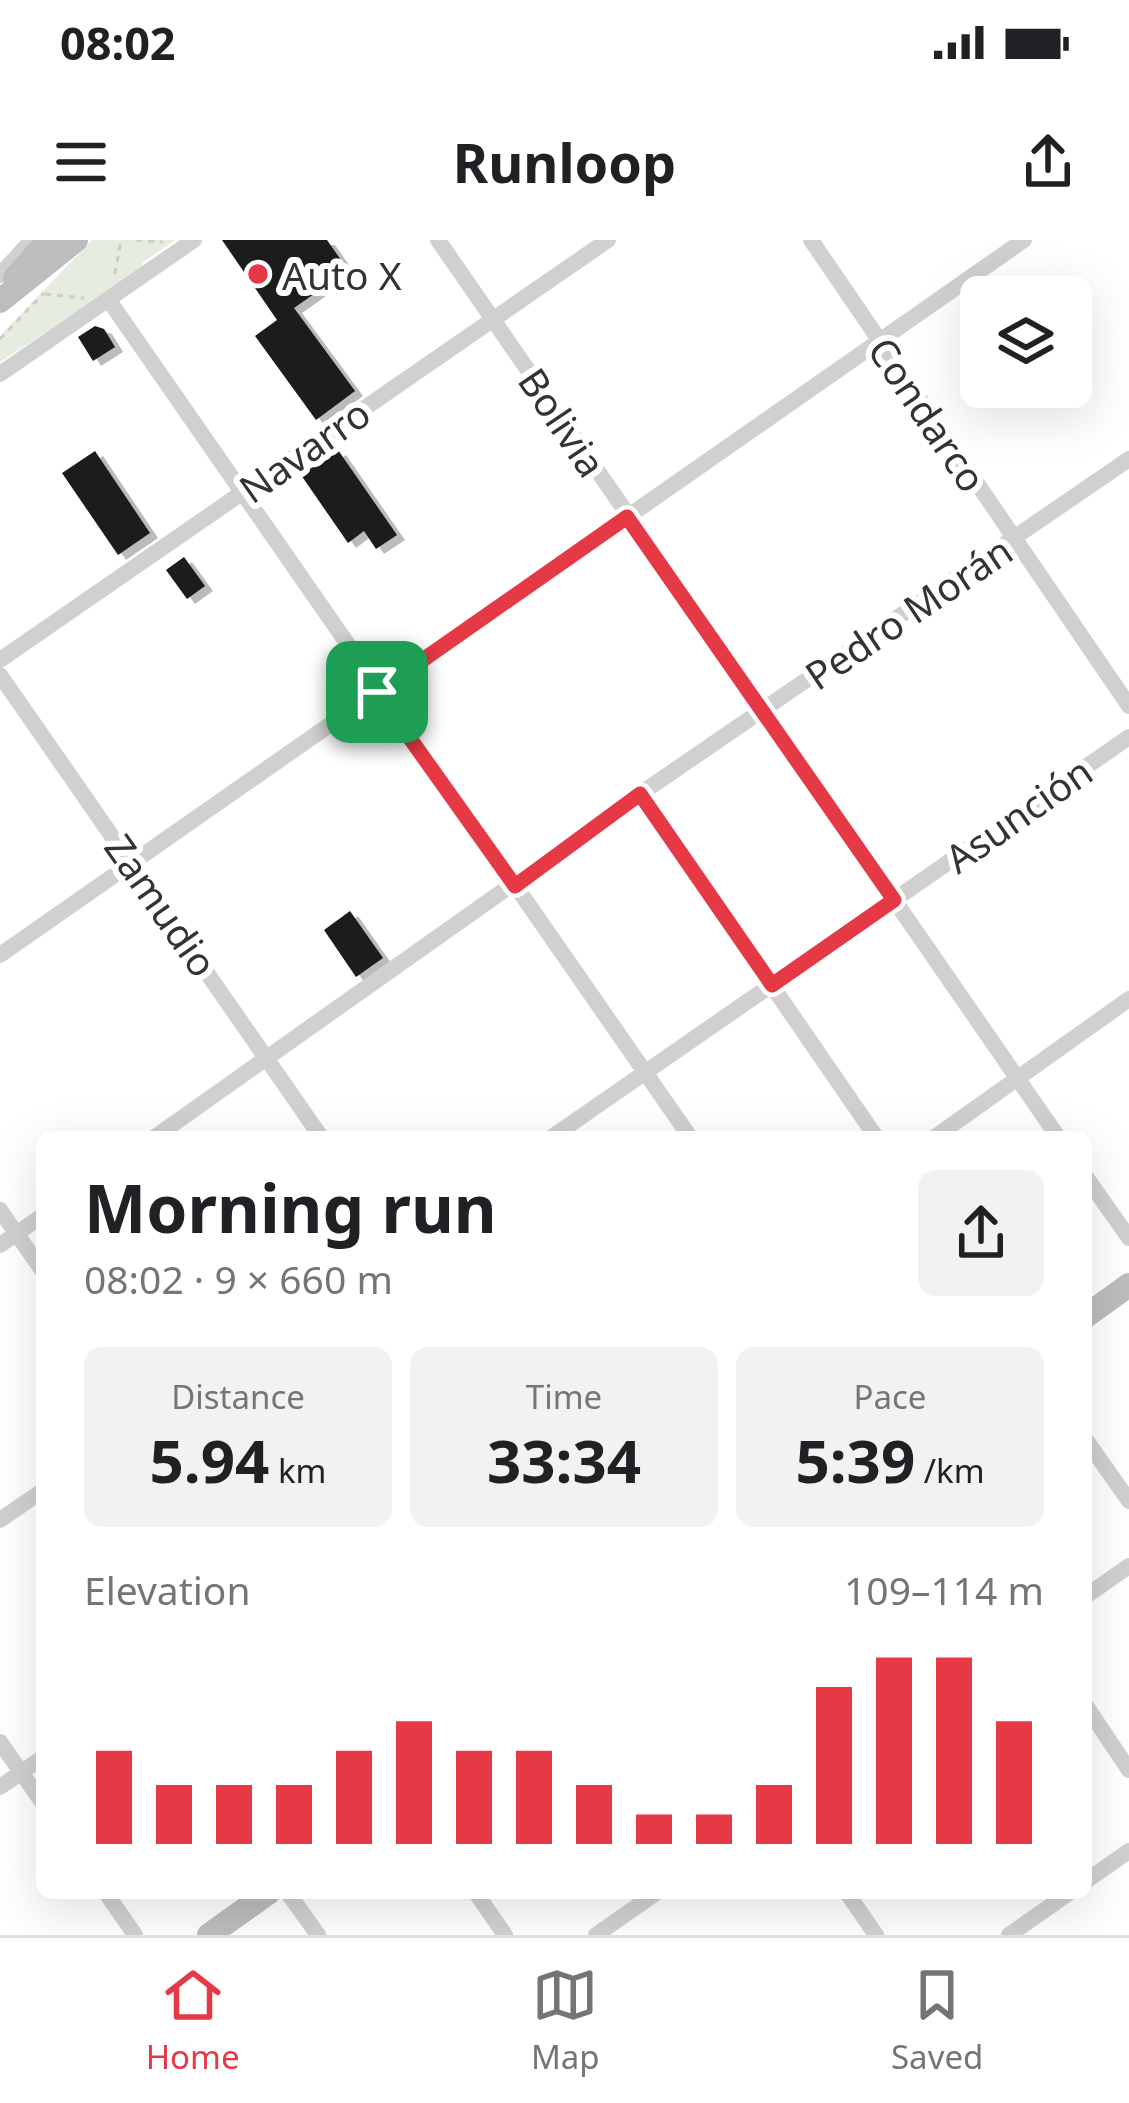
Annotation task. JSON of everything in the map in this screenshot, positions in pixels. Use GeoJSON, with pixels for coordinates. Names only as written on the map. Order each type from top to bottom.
{"type":"FeatureCollection","features":[{"type":"Feature","properties":{"kind":"main road"},"geometry":{"type":"LineString","coordinates":[[0,299],[49,240]]}},
{"type":"Feature","properties":{"kind":"main road"},"geometry":{"type":"LineString","coordinates":[[0,299],[76,240]]}},
{"type":"Feature","properties":{"kind":"main road"},"geometry":{"type":"LineString","coordinates":[[1092,1312],[1129,1285]]}},
{"type":"Feature","properties":{"kind":"main road"},"geometry":{"type":"LineString","coordinates":[[209,1935],[260,1899]]}},
{"type":"Feature","properties":{"kind":"street"},"geometry":{"type":"LineString","coordinates":[[0,275],[32,240]]}},
{"type":"Feature","properties":{"kind":"street"},"geometry":{"type":"LineString","coordinates":[[0,374],[194,240]]}},
{"type":"Feature","properties":{"kind":"street","name":"Bolivia"},"geometry":{"type":"LineString","coordinates":[[438,240],[1054,1131]]}},
{"type":"Feature","properties":{"kind":"street","name":"Navarro"},"geometry":{"type":"LineString","coordinates":[[0,660],[608,240]]}},
{"type":"Feature","properties":{"kind":"street","name":"Condarco"},"geometry":{"type":"LineString","coordinates":[[811,240],[1129,706]]}},
{"type":"Feature","properties":{"kind":"street"},"geometry":{"type":"LineString","coordinates":[[0,955],[1024,240]]}},
{"type":"Feature","properties":{"kind":"street"},"geometry":{"type":"LineString","coordinates":[[109,299],[377,692],[686,1131]]}},
{"type":"Feature","properties":{"kind":"street","name":"Pedro Morán"},"geometry":{"type":"LineString","coordinates":[[164,1131],[640,794],[1129,459]]}},
{"type":"Feature","properties":{"kind":"street","name":"Zamudio"},"geometry":{"type":"LineString","coordinates":[[0,675],[317,1131]]}},
{"type":"Feature","properties":{"kind":"street","name":"Asunción"},"geometry":{"type":"LineString","coordinates":[[561,1131],[1129,737]]}},
{"type":"Feature","properties":{"kind":"street"},"geometry":{"type":"LineString","coordinates":[[640,794],[871,1131]]}},
{"type":"Feature","properties":{"kind":"street"},"geometry":{"type":"LineString","coordinates":[[943,1131],[1129,999]]}},
{"type":"Feature","properties":{"kind":"street"},"geometry":{"type":"LineString","coordinates":[[1092,1186],[1129,1238]]}},
{"type":"Feature","properties":{"kind":"street"},"geometry":{"type":"LineString","coordinates":[[0,1210],[36,1262]]}},
{"type":"Feature","properties":{"kind":"street"},"geometry":{"type":"LineString","coordinates":[[0,1245],[36,1220]]}},
{"type":"Feature","properties":{"kind":"street"},"geometry":{"type":"LineString","coordinates":[[1092,1449],[1129,1501]]}},
{"type":"Feature","properties":{"kind":"street"},"geometry":{"type":"LineString","coordinates":[[0,1520],[36,1495]]}},
{"type":"Feature","properties":{"kind":"street"},"geometry":{"type":"LineString","coordinates":[[1092,1591],[1129,1566]]}},
{"type":"Feature","properties":{"kind":"street"},"geometry":{"type":"LineString","coordinates":[[1092,1715],[1129,1770]]}},
{"type":"Feature","properties":{"kind":"street"},"geometry":{"type":"LineString","coordinates":[[0,1742],[36,1793]]}},
{"type":"Feature","properties":{"kind":"street"},"geometry":{"type":"LineString","coordinates":[[0,1787],[36,1762]]}},
{"type":"Feature","properties":{"kind":"street"},"geometry":{"type":"LineString","coordinates":[[1092,1877],[1129,1851]]}},
{"type":"Feature","properties":{"kind":"street"},"geometry":{"type":"LineString","coordinates":[[110,1899],[135,1935]]}},
{"type":"Feature","properties":{"kind":"street"},"geometry":{"type":"LineString","coordinates":[[292,1899],[318,1935]]}},
{"type":"Feature","properties":{"kind":"street"},"geometry":{"type":"LineString","coordinates":[[480,1899],[506,1935]]}},
{"type":"Feature","properties":{"kind":"street"},"geometry":{"type":"LineString","coordinates":[[596,1935],[647,1899]]}},
{"type":"Feature","properties":{"kind":"street"},"geometry":{"type":"LineString","coordinates":[[851,1899],[876,1935]]}},
{"type":"Feature","properties":{"kind":"street"},"geometry":{"type":"LineString","coordinates":[[1009,1935],[1060,1899]]}},
{"type":"Feature","properties":{"kind":"path"},"geometry":{"type":"LineString","coordinates":[[114,277],[121,240]]}},
{"type":"Feature","properties":{"kind":"path"},"geometry":{"type":"LineString","coordinates":[[136,240],[165,242]]}},
{"type":"Feature","properties":{"kind":"path"},"geometry":{"type":"LineString","coordinates":[[44,294],[85,298]]}},
{"type":"Feature","properties":{"kind":"shaded area"},"geometry":{"type":"Polygon","coordinates":[[[92,240],[175,240],[142,263],[144,268],[0,362],[0,336],[92,240]]]}},
{"type":"Feature","properties":{"kind":"building"},"geometry":{"type":"Polygon","coordinates":[[[222,240],[327,240],[348,270],[294,308],[355,391],[316,420],[255,336],[277,320],[222,240]]]}},
{"type":"Feature","properties":{"kind":"building"},"geometry":{"type":"Polygon","coordinates":[[[95,326],[104,329],[115,347],[93,361],[78,337],[95,326]]]}},
{"type":"Feature","properties":{"kind":"building"},"geometry":{"type":"Polygon","coordinates":[[[338,450],[397,535],[376,549],[364,531],[348,543],[301,475],[338,450]]]}},
{"type":"Feature","properties":{"kind":"building"},"geometry":{"type":"Polygon","coordinates":[[[95,451],[150,533],[118,555],[62,473],[95,451]]]}},
{"type":"Feature","properties":{"kind":"building"},"geometry":{"type":"Polygon","coordinates":[[[184,557],[205,586],[187,599],[166,570],[184,557]]]}},
{"type":"Feature","properties":{"kind":"building"},"geometry":{"type":"Polygon","coordinates":[[[350,911],[383,958],[356,977],[324,930],[350,911]]]}},
{"type":"Feature","properties":{"kind":"place","name":"Auto X"},"geometry":{"type":"Point","coordinates":[258,274]}},
{"type":"Feature","properties":{"kind":"route"},"geometry":{"type":"LineString","coordinates":[[627,517],[894,900],[772,985],[640,794],[515,886],[377,692],[627,517]]}}]}
